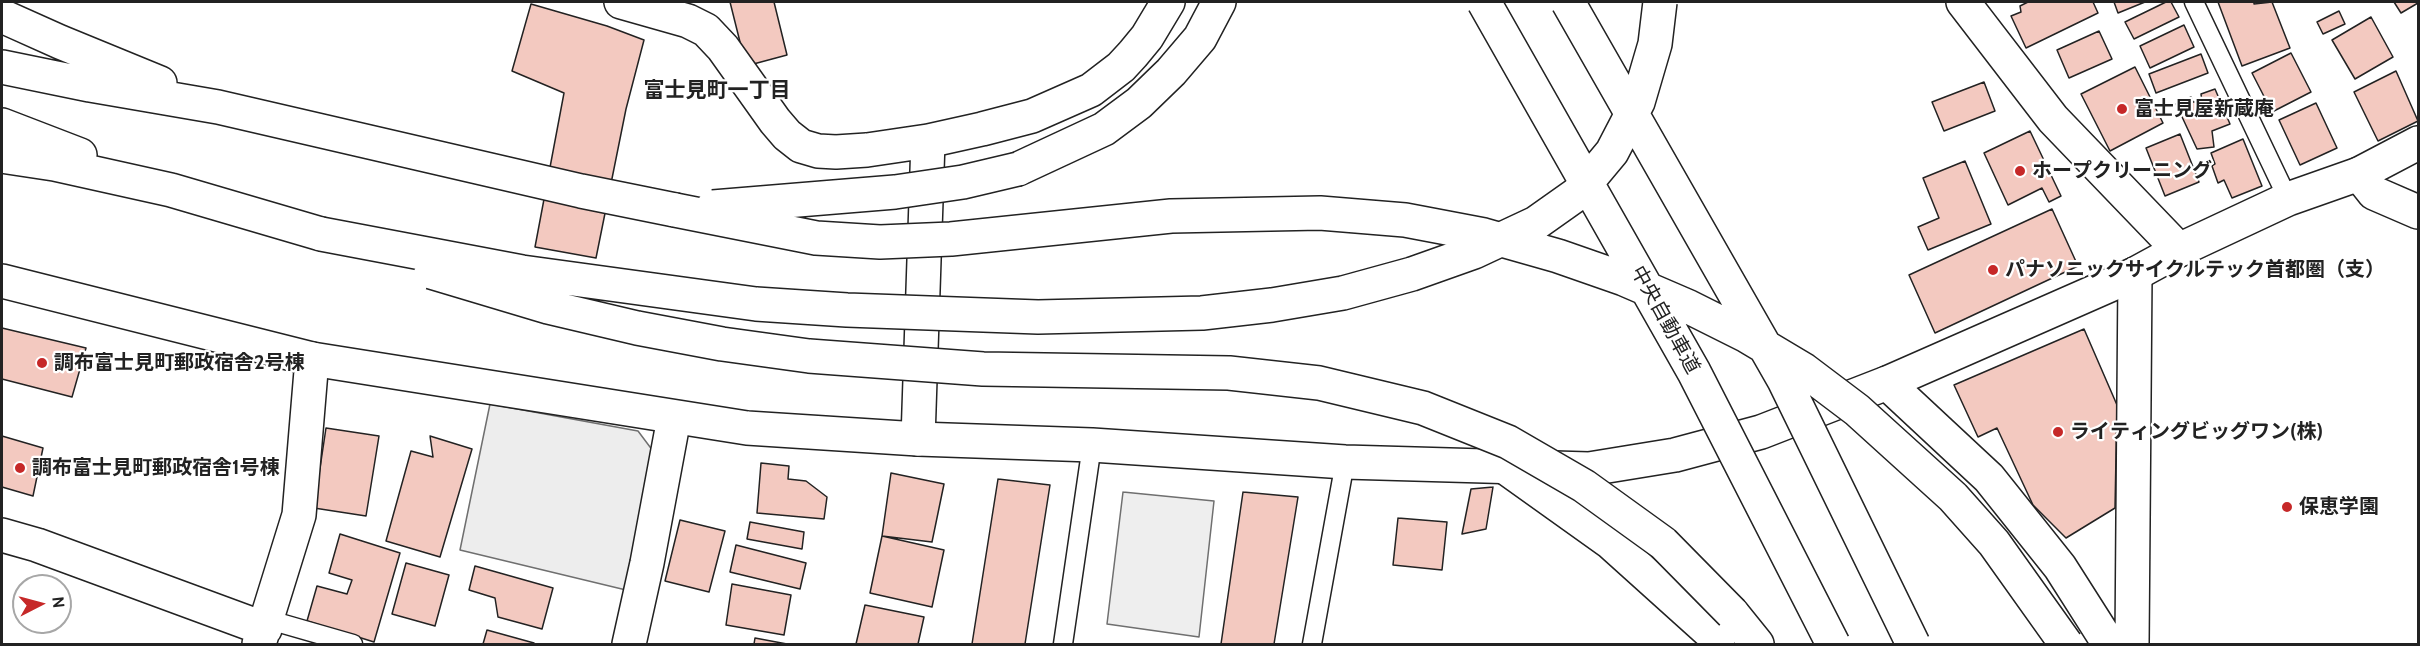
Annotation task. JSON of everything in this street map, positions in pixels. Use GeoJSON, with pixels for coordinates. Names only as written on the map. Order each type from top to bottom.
{"type":"FeatureCollection","features":[{"type":"Feature","properties":{"kind":"main road"},"geometry":{"type":"LineString","coordinates":[[621,2],[688,21],[706,30],[723,48],[775,121],[801,146],[818,151],[836,152],[928,141],[1032,116],[1092,90],[1121,67],[1133,54],[1147,37],[1168,2]]}},
{"type":"Feature","properties":{"kind":"main road"},"geometry":{"type":"LineString","coordinates":[[675,210],[895,192],[963,182],[1017,170],[1066,149],[1104,129],[1139,104],[1200,38],[1219,2]]}},
{"type":"Feature","properties":{"kind":"main road","name":"中央自動車道"},"geometry":{"type":"LineString","coordinates":[[1484,2],[1694,372],[1833,645]]}},
{"type":"Feature","properties":{"kind":"main road"},"geometry":{"type":"LineString","coordinates":[[1568,2],[1784,380],[1913,645]]}},
{"type":"Feature","properties":{"kind":"main road"},"geometry":{"type":"LineString","coordinates":[[321,234],[522,272],[756,304],[847,310],[1038,317],[1130,316],[1202,313],[1323,297],[1412,274],[1474,252],[1536,223],[1577,194],[1612,152],[1638,102],[1655,44],[1660,2]]}},
{"type":"Feature","properties":{"kind":"main road"},"geometry":{"type":"LineString","coordinates":[[1963,2],[2052,119],[2179,250]]}},
{"type":"Feature","properties":{"kind":"main road"},"geometry":{"type":"LineString","coordinates":[[2,16],[218,107]]}},
{"type":"Feature","properties":{"kind":"main road"},"geometry":{"type":"LineString","coordinates":[[2,68],[218,107],[569,188],[816,238],[880,242],[951,239],[1171,216],[1320,213],[1417,222],[1484,235],[1558,256],[1624,279],[1689,306],[1804,370],[1857,410],[1960,504],[1994,543],[2066,645]]}},
{"type":"Feature","properties":{"kind":"main road"},"geometry":{"type":"LineString","coordinates":[[2,125],[171,190]]}},
{"type":"Feature","properties":{"kind":"main road"},"geometry":{"type":"LineString","coordinates":[[918,439],[928,141]]}},
{"type":"Feature","properties":{"kind":"main road"},"geometry":{"type":"LineString","coordinates":[[2,282],[312,358],[747,428],[918,439],[1092,445],[1345,462],[1589,469],[1675,455],[1761,432],[1887,383],[2134,274],[2179,250],[2288,199],[2359,174],[2418,143]]}},
{"type":"Feature","properties":{"kind":"main road"},"geometry":{"type":"LineString","coordinates":[[2,156],[54,164],[171,190],[321,234],[482,288],[626,325],[722,344],[808,356],[983,369],[1229,373],[1319,383],[1423,408],[1508,442],[1584,486],[1663,543],[1732,613],[1757,645]]}},
{"type":"Feature","properties":{"kind":"main road"},"geometry":{"type":"LineString","coordinates":[[2359,174],[2374,193],[2418,213]]}},
{"type":"Feature","properties":{"kind":"main road"},"geometry":{"type":"LineString","coordinates":[[2132,645],[2134,274]]}},
{"type":"Feature","properties":{"kind":"main road"},"geometry":{"type":"LineString","coordinates":[[2,535],[37,545],[263,631],[299,515],[312,358]]}},
{"type":"Feature","properties":{"kind":"main road"},"geometry":{"type":"LineString","coordinates":[[1887,383],[1989,478],[2060,567],[2109,645]]}},
{"type":"Feature","properties":{"kind":"main road"},"geometry":{"type":"LineString","coordinates":[[629,645],[647,564],[674,418]]}},
{"type":"Feature","properties":{"kind":"main road"},"geometry":{"type":"LineString","coordinates":[[1504,467],[1610,543],[1710,632],[1718,645]]}},
{"type":"Feature","properties":{"kind":"lane"},"geometry":{"type":"LineString","coordinates":[[2194,2],[2288,199]]}},
{"type":"Feature","properties":{"kind":"lane"},"geometry":{"type":"LineString","coordinates":[[1063,645],[1092,445]]}},
{"type":"Feature","properties":{"kind":"lane"},"geometry":{"type":"LineString","coordinates":[[1312,645],[1345,462]]}},
{"type":"Feature","properties":{"kind":"lane"},"geometry":{"type":"LineString","coordinates":[[263,631],[353,645]]}},
{"type":"Feature","properties":{"kind":"shaded area"},"geometry":{"type":"Polygon","coordinates":[[[490,404],[638,431],[653,451],[626,590],[460,550],[490,404]]]}},
{"type":"Feature","properties":{"kind":"shaded area"},"geometry":{"type":"Polygon","coordinates":[[[1123,492],[1214,501],[1199,637],[1107,624],[1123,492]]]}},
{"type":"Feature","properties":{"kind":"building"},"geometry":{"type":"Polygon","coordinates":[[[730,2],[774,2],[787,55],[746,66],[730,2]]]}},
{"type":"Feature","properties":{"kind":"building"},"geometry":{"type":"Polygon","coordinates":[[[2028,2],[2093,2],[2098,13],[2026,48],[2011,16],[2021,12],[2020,6],[2028,2]]]}},
{"type":"Feature","properties":{"kind":"building"},"geometry":{"type":"Polygon","coordinates":[[[2114,2],[2145,2],[2118,13],[2114,2]]]}},
{"type":"Feature","properties":{"kind":"building"},"geometry":{"type":"Polygon","coordinates":[[[2166,2],[2171,2],[2179,17],[2134,39],[2125,22],[2166,2]]]}},
{"type":"Feature","properties":{"kind":"building"},"geometry":{"type":"Polygon","coordinates":[[[2218,2],[2254,2],[2254,4],[2272,2],[2290,48],[2242,66],[2218,2]]]}},
{"type":"Feature","properties":{"kind":"building"},"geometry":{"type":"Polygon","coordinates":[[[2394,2],[2418,2],[2418,3],[2401,13],[2394,2]]]}},
{"type":"Feature","properties":{"kind":"building"},"geometry":{"type":"Polygon","coordinates":[[[531,4],[607,26],[644,40],[626,109],[596,258],[535,247],[564,93],[512,71],[531,4]]]}},
{"type":"Feature","properties":{"kind":"building"},"geometry":{"type":"Polygon","coordinates":[[[2339,11],[2345,24],[2323,34],[2317,22],[2339,11]]]}},
{"type":"Feature","properties":{"kind":"building"},"geometry":{"type":"Polygon","coordinates":[[[2371,17],[2393,57],[2355,79],[2332,40],[2371,17]]]}},
{"type":"Feature","properties":{"kind":"building"},"geometry":{"type":"Polygon","coordinates":[[[2184,25],[2194,47],[2150,68],[2140,46],[2184,25]]]}},
{"type":"Feature","properties":{"kind":"building"},"geometry":{"type":"Polygon","coordinates":[[[2099,31],[2112,59],[2069,78],[2057,50],[2099,31]]]}},
{"type":"Feature","properties":{"kind":"building"},"geometry":{"type":"Polygon","coordinates":[[[2291,53],[2311,92],[2272,112],[2252,73],[2291,53]]]}},
{"type":"Feature","properties":{"kind":"building"},"geometry":{"type":"Polygon","coordinates":[[[2201,54],[2208,73],[2156,93],[2149,74],[2201,54]]]}},
{"type":"Feature","properties":{"kind":"building","name":"富士見屋新蔵庵"},"geometry":{"type":"Polygon","coordinates":[[[2135,67],[2163,123],[2110,151],[2081,94],[2135,67]]]}},
{"type":"Feature","properties":{"kind":"building"},"geometry":{"type":"Polygon","coordinates":[[[2396,71],[2418,121],[2378,141],[2354,92],[2396,71]]]}},
{"type":"Feature","properties":{"kind":"building"},"geometry":{"type":"Polygon","coordinates":[[[1984,82],[1995,111],[1944,131],[1932,102],[1984,82]]]}},
{"type":"Feature","properties":{"kind":"building"},"geometry":{"type":"Polygon","coordinates":[[[2215,89],[2230,124],[2212,131],[2214,147],[2197,149],[2176,104],[2191,97],[2193,102],[2202,102],[2201,94],[2215,89]]]}},
{"type":"Feature","properties":{"kind":"building"},"geometry":{"type":"Polygon","coordinates":[[[2316,103],[2337,148],[2300,165],[2279,120],[2316,103]]]}},
{"type":"Feature","properties":{"kind":"building","name":"ホープクリーニング"},"geometry":{"type":"Polygon","coordinates":[[[2030,131],[2061,196],[2049,202],[2042,188],[2008,205],[1984,153],[2030,131]]]}},
{"type":"Feature","properties":{"kind":"building"},"geometry":{"type":"Polygon","coordinates":[[[2180,134],[2199,182],[2165,196],[2146,148],[2180,134]]]}},
{"type":"Feature","properties":{"kind":"building"},"geometry":{"type":"Polygon","coordinates":[[[2243,139],[2262,186],[2232,198],[2224,180],[2218,183],[2212,166],[2215,164],[2211,153],[2243,139]]]}},
{"type":"Feature","properties":{"kind":"building"},"geometry":{"type":"Polygon","coordinates":[[[1965,161],[1991,224],[1928,250],[1918,227],[1939,218],[1923,178],[1965,161]]]}},
{"type":"Feature","properties":{"kind":"building","name":"パナソニックサイクルテック首都圏（支）"},"geometry":{"type":"Polygon","coordinates":[[[2052,209],[2078,266],[1935,333],[1909,275],[2052,209]]]}},
{"type":"Feature","properties":{"kind":"building","name":"調布富士見町郵政宿舎2号棟"},"geometry":{"type":"Polygon","coordinates":[[[2,328],[86,348],[72,397],[2,379],[2,328]]]}},
{"type":"Feature","properties":{"kind":"building","name":"ライティングビッグワン(株)"},"geometry":{"type":"Polygon","coordinates":[[[2084,329],[2117,405],[2115,508],[2066,538],[2033,505],[1997,428],[1978,437],[1954,385],[2084,329]]]}},
{"type":"Feature","properties":{"kind":"building"},"geometry":{"type":"Polygon","coordinates":[[[326,428],[379,436],[366,516],[314,508],[326,428]]]}},
{"type":"Feature","properties":{"kind":"building","name":"調布富士見町郵政宿舎1号棟"},"geometry":{"type":"Polygon","coordinates":[[[2,436],[43,448],[33,496],[2,487],[2,436]]]}},
{"type":"Feature","properties":{"kind":"building"},"geometry":{"type":"Polygon","coordinates":[[[430,436],[472,449],[440,557],[386,541],[411,451],[433,457],[430,436]]]}},
{"type":"Feature","properties":{"kind":"building"},"geometry":{"type":"Polygon","coordinates":[[[761,463],[789,466],[788,479],[806,481],[827,497],[824,519],[757,513],[761,463]]]}},
{"type":"Feature","properties":{"kind":"building"},"geometry":{"type":"Polygon","coordinates":[[[891,473],[944,484],[932,542],[882,536],[891,473]]]}},
{"type":"Feature","properties":{"kind":"building"},"geometry":{"type":"Polygon","coordinates":[[[998,479],[1050,485],[1025,644],[972,644],[998,479]]]}},
{"type":"Feature","properties":{"kind":"building"},"geometry":{"type":"Polygon","coordinates":[[[1493,487],[1486,529],[1462,534],[1471,489],[1493,487]]]}},
{"type":"Feature","properties":{"kind":"building"},"geometry":{"type":"Polygon","coordinates":[[[1243,492],[1298,497],[1274,644],[1221,644],[1243,492]]]}},
{"type":"Feature","properties":{"kind":"building"},"geometry":{"type":"Polygon","coordinates":[[[1398,518],[1447,522],[1442,570],[1393,565],[1398,518]]]}},
{"type":"Feature","properties":{"kind":"building"},"geometry":{"type":"Polygon","coordinates":[[[680,520],[725,531],[709,592],[665,581],[680,520]]]}},
{"type":"Feature","properties":{"kind":"building"},"geometry":{"type":"Polygon","coordinates":[[[750,522],[804,532],[802,549],[747,539],[750,522]]]}},
{"type":"Feature","properties":{"kind":"building"},"geometry":{"type":"Polygon","coordinates":[[[340,534],[400,553],[374,642],[307,621],[317,586],[347,594],[352,580],[329,573],[340,534]]]}},
{"type":"Feature","properties":{"kind":"building"},"geometry":{"type":"Polygon","coordinates":[[[882,536],[944,550],[932,607],[870,593],[882,536]]]}},
{"type":"Feature","properties":{"kind":"building"},"geometry":{"type":"Polygon","coordinates":[[[736,545],[806,563],[800,589],[730,572],[736,545]]]}},
{"type":"Feature","properties":{"kind":"building"},"geometry":{"type":"Polygon","coordinates":[[[406,563],[449,575],[435,626],[392,614],[406,563]]]}},
{"type":"Feature","properties":{"kind":"building"},"geometry":{"type":"Polygon","coordinates":[[[475,566],[553,588],[542,629],[498,617],[495,598],[469,590],[475,566]]]}},
{"type":"Feature","properties":{"kind":"building"},"geometry":{"type":"Polygon","coordinates":[[[732,584],[791,595],[784,635],[726,625],[732,584]]]}},
{"type":"Feature","properties":{"kind":"building"},"geometry":{"type":"Polygon","coordinates":[[[865,605],[924,617],[918,644],[856,644],[865,605]]]}},
{"type":"Feature","properties":{"kind":"building"},"geometry":{"type":"Polygon","coordinates":[[[487,630],[534,643],[534,644],[483,644],[487,630]]]}},
{"type":"Feature","properties":{"kind":"building"},"geometry":{"type":"Polygon","coordinates":[[[755,638],[787,644],[754,644],[755,638]]]}},
{"type":"Feature","properties":{"kind":"place","name":"富士見屋新蔵庵"},"geometry":{"type":"Point","coordinates":[2122,109]}},
{"type":"Feature","properties":{"kind":"place","name":"ホープクリーニング"},"geometry":{"type":"Point","coordinates":[2020,171]}},
{"type":"Feature","properties":{"kind":"place","name":"パナソニックサイクルテック首都圏（支）"},"geometry":{"type":"Point","coordinates":[1993,270]}},
{"type":"Feature","properties":{"kind":"place","name":"調布富士見町郵政宿舎2号棟"},"geometry":{"type":"Point","coordinates":[42,363]}},
{"type":"Feature","properties":{"kind":"place","name":"ライティングビッグワン(株)"},"geometry":{"type":"Point","coordinates":[2058,432]}},
{"type":"Feature","properties":{"kind":"place","name":"調布富士見町郵政宿舎1号棟"},"geometry":{"type":"Point","coordinates":[20,468]}},
{"type":"Feature","properties":{"kind":"place","name":"保恵学園"},"geometry":{"type":"Point","coordinates":[2287,507]}},
{"type":"Feature","properties":{"kind":"district","name":"富士見町一丁目"},"geometry":{"type":"Point","coordinates":[717,91]}}]}
